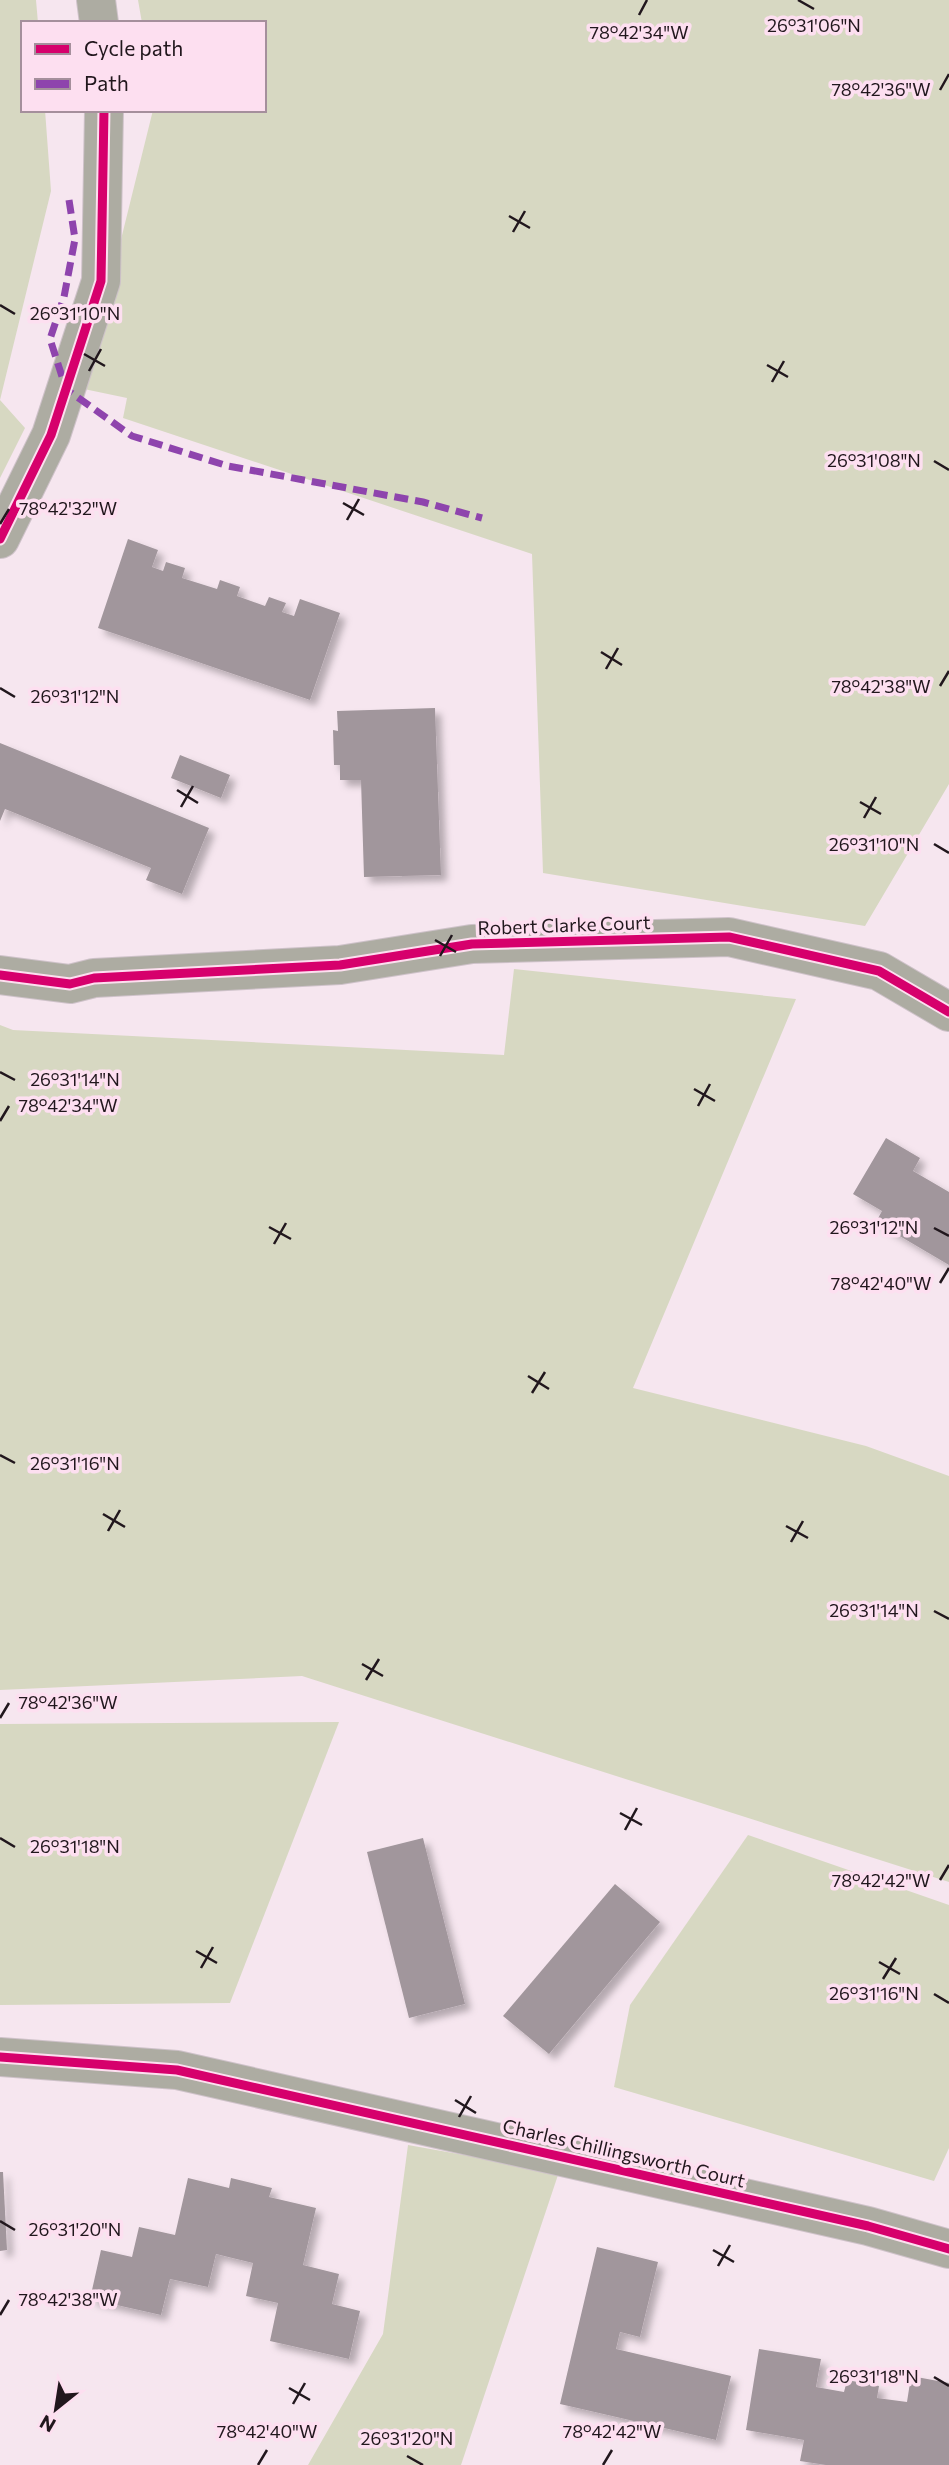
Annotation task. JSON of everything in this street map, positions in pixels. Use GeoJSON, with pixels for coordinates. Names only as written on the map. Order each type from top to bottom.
{"type":"FeatureCollection","features":[{"type":"Feature","properties":{"kind":"street"},"geometry":{"type":"LineString","coordinates":[[96,0],[99,21]]}},
{"type":"Feature","properties":{"kind":"street"},"geometry":{"type":"LineString","coordinates":[[0,539],[51,435],[101,281],[104,112]]}},
{"type":"Feature","properties":{"kind":"street","name":"Robert Clarke Court"},"geometry":{"type":"LineString","coordinates":[[0,975],[70,984],[94,978],[340,965],[472,944],[729,937],[879,971],[949,1012]]}},
{"type":"Feature","properties":{"kind":"street","name":"Charles Chillingsworth Court"},"geometry":{"type":"LineString","coordinates":[[0,2057],[177,2070],[868,2226],[949,2249]]}},
{"type":"Feature","properties":{"kind":"green space"},"geometry":{"type":"Polygon","coordinates":[[[0,0],[36,0],[38,21],[21,21],[21,112],[45,112],[51,191],[0,400],[0,0]]]}},
{"type":"Feature","properties":{"kind":"green space"},"geometry":{"type":"Polygon","coordinates":[[[138,0],[949,0],[949,784],[865,926],[543,873],[532,554],[123,418],[127,398],[84,389],[153,112],[266,112],[266,21],[142,21],[138,0]]]}},
{"type":"Feature","properties":{"kind":"green space"},"geometry":{"type":"Polygon","coordinates":[[[0,400],[25,428],[0,478],[0,400]]]}},
{"type":"Feature","properties":{"kind":"green space"},"geometry":{"type":"Polygon","coordinates":[[[514,969],[796,999],[633,1388],[866,1446],[949,1476],[949,1882],[302,1676],[0,1690],[0,1025],[13,1030],[504,1055],[514,969]]]}},
{"type":"Feature","properties":{"kind":"green space"},"geometry":{"type":"Polygon","coordinates":[[[339,1722],[230,2003],[0,2005],[0,1724],[339,1722]]]}},
{"type":"Feature","properties":{"kind":"green space"},"geometry":{"type":"Polygon","coordinates":[[[748,1835],[949,1905],[949,2148],[934,2181],[614,2087],[630,2005],[748,1835]]]}},
{"type":"Feature","properties":{"kind":"green space"},"geometry":{"type":"Polygon","coordinates":[[[408,2145],[559,2172],[461,2465],[308,2465],[383,2334],[408,2145]]]}},
{"type":"Feature","properties":{"kind":"building"},"geometry":{"type":"Polygon","coordinates":[[[128,539],[158,550],[152,567],[163,571],[166,562],[185,568],[182,578],[217,589],[220,580],[240,587],[237,596],[265,606],[269,597],[286,603],[282,612],[294,616],[300,599],[340,613],[310,700],[98,628],[128,539]]]}},
{"type":"Feature","properties":{"kind":"building"},"geometry":{"type":"Polygon","coordinates":[[[435,708],[441,875],[364,877],[361,780],[340,780],[340,765],[334,765],[333,730],[338,731],[337,711],[435,708]]]}},
{"type":"Feature","properties":{"kind":"building"},"geometry":{"type":"Polygon","coordinates":[[[0,743],[209,828],[182,894],[146,880],[151,868],[5,809],[0,821],[0,743]]]}},
{"type":"Feature","properties":{"kind":"building"},"geometry":{"type":"Polygon","coordinates":[[[180,755],[230,775],[221,798],[171,778],[180,755]]]}},
{"type":"Feature","properties":{"kind":"building"},"geometry":{"type":"Polygon","coordinates":[[[886,1138],[920,1158],[913,1171],[949,1192],[949,1265],[876,1222],[882,1211],[853,1194],[886,1138]]]}},
{"type":"Feature","properties":{"kind":"building"},"geometry":{"type":"Polygon","coordinates":[[[423,1838],[465,2004],[409,2018],[367,1852],[423,1838]]]}},
{"type":"Feature","properties":{"kind":"building"},"geometry":{"type":"Polygon","coordinates":[[[615,1884],[660,1922],[549,2054],[503,2016],[615,1884]]]}},
{"type":"Feature","properties":{"kind":"building"},"geometry":{"type":"Polygon","coordinates":[[[0,2172],[3,2172],[7,2250],[0,2251],[0,2172]]]}},
{"type":"Feature","properties":{"kind":"building"},"geometry":{"type":"Polygon","coordinates":[[[188,2178],[229,2188],[231,2178],[272,2188],[269,2197],[316,2208],[303,2265],[339,2274],[332,2304],[360,2311],[349,2359],[270,2341],[278,2303],[246,2296],[253,2263],[216,2254],[208,2287],[170,2279],[161,2315],[90,2299],[101,2250],[132,2257],[139,2227],[175,2235],[188,2178]]]}},
{"type":"Feature","properties":{"kind":"building"},"geometry":{"type":"Polygon","coordinates":[[[597,2247],[658,2262],[640,2337],[620,2332],[616,2349],[731,2376],[716,2440],[560,2404],[597,2247]]]}},
{"type":"Feature","properties":{"kind":"building"},"geometry":{"type":"Polygon","coordinates":[[[759,2349],[821,2359],[816,2387],[844,2392],[847,2380],[879,2386],[877,2398],[907,2402],[911,2376],[949,2383],[949,2465],[826,2465],[800,2461],[804,2440],[746,2430],[759,2349]]]}},
{"type":"Feature","properties":{"kind":"marked path"},"geometry":{"type":"LineString","coordinates":[[69,200],[75,239],[64,297],[50,339],[66,389],[132,436],[228,466],[423,502],[482,518]]}},
{"type":"Feature","properties":{"kind":"cycle path"},"geometry":{"type":"LineString","coordinates":[[0,539],[51,435],[101,281],[104,112]]}},
{"type":"Feature","properties":{"kind":"cycle path"},"geometry":{"type":"LineString","coordinates":[[0,975],[70,984],[94,978],[340,965],[472,944],[729,937],[879,971],[949,1012]]}},
{"type":"Feature","properties":{"kind":"cycle path"},"geometry":{"type":"LineString","coordinates":[[0,2057],[177,2070],[868,2226],[949,2249]]}}]}
